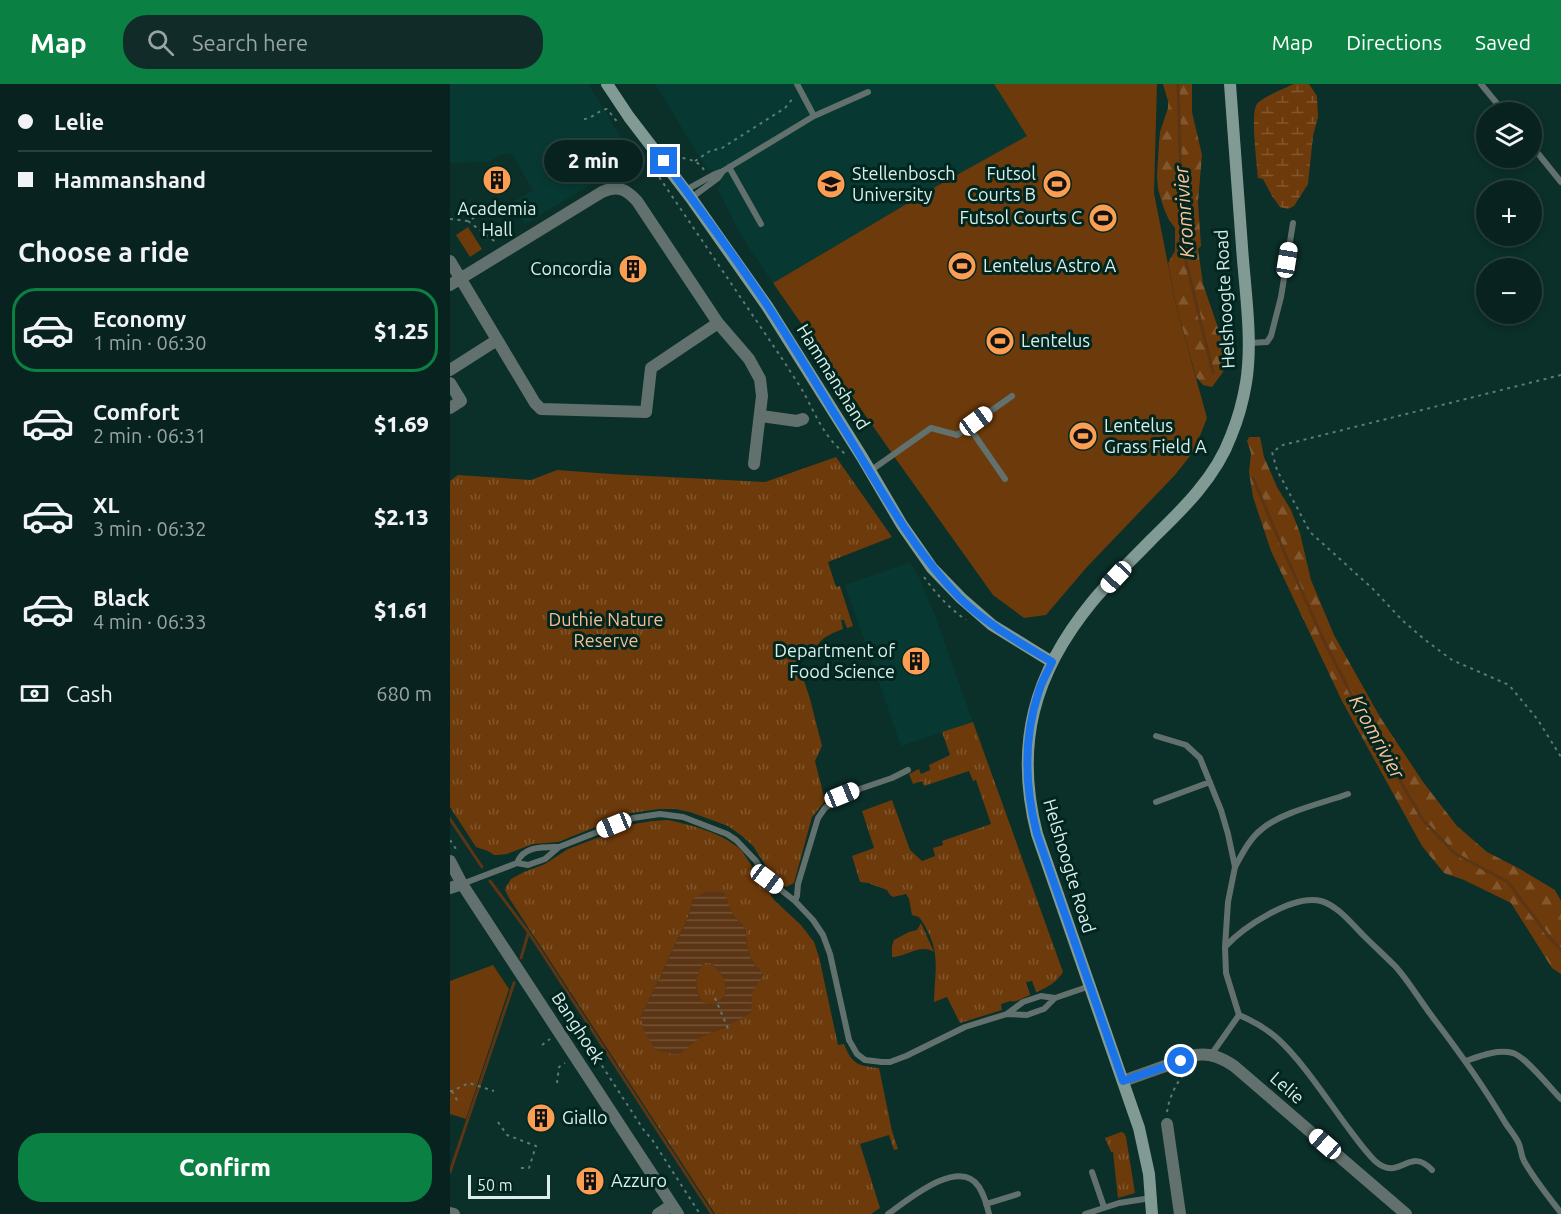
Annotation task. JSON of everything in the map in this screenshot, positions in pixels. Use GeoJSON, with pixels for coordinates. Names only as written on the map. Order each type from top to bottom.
{"type":"FeatureCollection","features":[{"type":"Feature","properties":{"kind":"main road","name":"Hammanshand"},"geometry":{"type":"LineString","coordinates":[[607,84],[767,306],[902,525],[932,568],[992,625],[1052,662]]}},
{"type":"Feature","properties":{"kind":"main road","name":"Helshoogte Road"},"geometry":{"type":"LineString","coordinates":[[1152,1214],[1149,1174],[1142,1140],[1037,834],[1031,810],[1027,761],[1033,710],[1052,662],[1092,602],[1212,474],[1231,436],[1241,405],[1246,383],[1248,343],[1230,84]]}},
{"type":"Feature","properties":{"kind":"street"},"geometry":{"type":"LineString","coordinates":[[455,282],[603,192],[618,189],[628,192],[637,201],[718,323],[749,359],[760,379],[761,416],[754,464]]}},
{"type":"Feature","properties":{"kind":"street"},"geometry":{"type":"LineString","coordinates":[[450,261],[455,282],[498,340],[535,403],[541,409],[646,412],[651,368],[718,323]]}},
{"type":"Feature","properties":{"kind":"street"},"geometry":{"type":"LineString","coordinates":[[450,370],[498,340]]}},
{"type":"Feature","properties":{"kind":"street"},"geometry":{"type":"LineString","coordinates":[[450,383],[455,404]]}},
{"type":"Feature","properties":{"kind":"street"},"geometry":{"type":"LineString","coordinates":[[761,416],[797,422],[803,420]]}},
{"type":"Feature","properties":{"kind":"street","name":"Banghoek"},"geometry":{"type":"LineString","coordinates":[[450,861],[462,884],[675,1209]]}},
{"type":"Feature","properties":{"kind":"street"},"geometry":{"type":"LineString","coordinates":[[450,888],[462,884]]}},
{"type":"Feature","properties":{"kind":"street"},"geometry":{"type":"LineString","coordinates":[[1123,1081],[1196,1055],[1211,1055]]}},
{"type":"Feature","properties":{"kind":"street","name":"Lelie"},"geometry":{"type":"LineString","coordinates":[[1211,1055],[1234,1066],[1406,1214]]}},
{"type":"Feature","properties":{"kind":"street"},"geometry":{"type":"LineString","coordinates":[[1167,1124],[1180,1214]]}},
{"type":"Feature","properties":{"kind":"street"},"geometry":{"type":"LineString","coordinates":[[658,1214],[675,1209]]}},
{"type":"Feature","properties":{"kind":"street"},"geometry":{"type":"LineString","coordinates":[[450,1213],[454,1214]]}},
{"type":"Feature","properties":{"kind":"lane"},"geometry":{"type":"LineString","coordinates":[[1480,84],[1495,102]]}},
{"type":"Feature","properties":{"kind":"lane"},"geometry":{"type":"LineString","coordinates":[[799,87],[814,116]]}},
{"type":"Feature","properties":{"kind":"lane"},"geometry":{"type":"LineString","coordinates":[[688,194],[715,174],[814,116],[868,92]]}},
{"type":"Feature","properties":{"kind":"lane"},"geometry":{"type":"LineString","coordinates":[[1542,158],[1561,182]]}},
{"type":"Feature","properties":{"kind":"lane"},"geometry":{"type":"LineString","coordinates":[[726,169],[761,224]]}},
{"type":"Feature","properties":{"kind":"lane"},"geometry":{"type":"LineString","coordinates":[[1248,343],[1267,342],[1270,336],[1281,297],[1293,223]]}},
{"type":"Feature","properties":{"kind":"lane"},"geometry":{"type":"LineString","coordinates":[[870,471],[930,428],[957,435],[1012,396]]}},
{"type":"Feature","properties":{"kind":"lane"},"geometry":{"type":"LineString","coordinates":[[969,426],[1005,479]]}},
{"type":"Feature","properties":{"kind":"lane"},"geometry":{"type":"LineString","coordinates":[[1156,736],[1186,745],[1200,758],[1223,818],[1235,867]]}},
{"type":"Feature","properties":{"kind":"lane"},"geometry":{"type":"LineString","coordinates":[[795,901],[818,818],[825,808],[842,795],[892,778],[908,770]]}},
{"type":"Feature","properties":{"kind":"lane"},"geometry":{"type":"LineString","coordinates":[[1156,802],[1210,782]]}},
{"type":"Feature","properties":{"kind":"lane"},"geometry":{"type":"LineString","coordinates":[[1348,794],[1294,812],[1269,824],[1254,837],[1235,867],[1228,902],[1226,973],[1239,1015],[1258,1023],[1279,1040],[1298,1061],[1376,1162],[1386,1168],[1393,1168],[1415,1161],[1423,1161],[1432,1170]]}},
{"type":"Feature","properties":{"kind":"lane"},"geometry":{"type":"LineString","coordinates":[[462,884],[517,863],[533,864],[545,859],[559,847],[633,818],[660,814],[683,817],[727,834],[736,840],[756,861],[767,879],[795,901],[813,920],[823,935],[830,954],[849,1040],[857,1054],[865,1060],[890,1062],[965,1027],[1007,1014],[1023,1002],[1041,996],[1055,998]]}},
{"type":"Feature","properties":{"kind":"lane"},"geometry":{"type":"LineString","coordinates":[[517,863],[523,853],[543,847],[559,847]]}},
{"type":"Feature","properties":{"kind":"lane"},"geometry":{"type":"LineString","coordinates":[[1225,947],[1247,927],[1289,905],[1317,900],[1329,904],[1343,915],[1396,968],[1466,1061],[1519,1144],[1522,1158],[1561,1213]]}},
{"type":"Feature","properties":{"kind":"lane"},"geometry":{"type":"LineString","coordinates":[[1007,1014],[1027,1015],[1044,1009],[1055,998],[1090,986]]}},
{"type":"Feature","properties":{"kind":"lane"},"geometry":{"type":"LineString","coordinates":[[1211,1055],[1239,1015]]}},
{"type":"Feature","properties":{"kind":"lane"},"geometry":{"type":"LineString","coordinates":[[1466,1061],[1484,1054],[1514,1053],[1524,1060],[1561,1099]]}},
{"type":"Feature","properties":{"kind":"lane"},"geometry":{"type":"LineString","coordinates":[[1092,1172],[1104,1208]]}},
{"type":"Feature","properties":{"kind":"lane"},"geometry":{"type":"LineString","coordinates":[[888,1214],[935,1182],[950,1177],[971,1179],[978,1186],[989,1214]]}},
{"type":"Feature","properties":{"kind":"lane"},"geometry":{"type":"LineString","coordinates":[[986,1204],[1018,1194]]}},
{"type":"Feature","properties":{"kind":"lane"},"geometry":{"type":"LineString","coordinates":[[1085,1214],[1137,1199],[1151,1198]]}},
{"type":"Feature","properties":{"kind":"path"},"geometry":{"type":"LineString","coordinates":[[694,161],[710,151],[722,148],[785,108],[799,87]]}},
{"type":"Feature","properties":{"kind":"path"},"geometry":{"type":"LineString","coordinates":[[584,118],[587,119],[603,110]]}},
{"type":"Feature","properties":{"kind":"path"},"geometry":{"type":"LineString","coordinates":[[672,158],[679,157],[694,161],[705,171]]}},
{"type":"Feature","properties":{"kind":"path"},"geometry":{"type":"LineString","coordinates":[[649,163],[785,363],[825,434],[836,447],[853,460]]}},
{"type":"Feature","properties":{"kind":"path"},"geometry":{"type":"LineString","coordinates":[[468,221],[482,213]]}},
{"type":"Feature","properties":{"kind":"path"},"geometry":{"type":"LineString","coordinates":[[450,219],[468,221],[502,248]]}},
{"type":"Feature","properties":{"kind":"path"},"geometry":{"type":"LineString","coordinates":[[1561,375],[1282,445],[1272,452],[1277,470],[1311,532],[1424,639],[1452,660],[1509,685],[1538,720],[1561,757]]}},
{"type":"Feature","properties":{"kind":"path"},"geometry":{"type":"LineString","coordinates":[[921,573],[936,594],[966,620]]}},
{"type":"Feature","properties":{"kind":"path"},"geometry":{"type":"LineString","coordinates":[[715,998],[729,1030]]}},
{"type":"Feature","properties":{"kind":"path"},"geometry":{"type":"LineString","coordinates":[[571,1030],[586,1041],[700,1214]]}},
{"type":"Feature","properties":{"kind":"path"},"geometry":{"type":"LineString","coordinates":[[542,1044],[548,1040]]}},
{"type":"Feature","properties":{"kind":"path"},"geometry":{"type":"LineString","coordinates":[[557,1083],[559,1068],[562,1066]]}},
{"type":"Feature","properties":{"kind":"path"},"geometry":{"type":"LineString","coordinates":[[1167,1124],[1168,1103],[1185,1073]]}},
{"type":"Feature","properties":{"kind":"path"},"geometry":{"type":"LineString","coordinates":[[459,1104],[451,1091],[469,1083],[494,1091]]}},
{"type":"Feature","properties":{"kind":"path"},"geometry":{"type":"LineString","coordinates":[[498,1122],[507,1135],[536,1146],[529,1168],[520,1168]]}},
{"type":"Feature","properties":{"kind":"shaded area"},"geometry":{"type":"Polygon","coordinates":[[[450,84],[588,84],[636,161],[605,180],[600,179],[525,224],[511,203],[533,190],[511,153],[500,155],[489,162],[450,163],[450,84]]]}},
{"type":"Feature","properties":{"kind":"shaded area","name":"Stellenbosch University"},"geometry":{"type":"Polygon","coordinates":[[[655,84],[994,84],[1028,136],[937,186],[773,283],[742,237],[717,188],[721,185],[718,178],[712,169],[708,171],[655,84]]]}},
{"type":"Feature","properties":{"kind":"shaded area"},"geometry":{"type":"Polygon","coordinates":[[[910,562],[920,579],[936,618],[973,722],[901,746],[845,585],[910,562]]]}},
{"type":"Feature","properties":{"kind":"shaded area"},"geometry":{"type":"Polygon","coordinates":[[[707,891],[724,892],[733,915],[746,930],[752,961],[764,974],[752,993],[751,1013],[726,1027],[704,1035],[678,1055],[655,1050],[643,1029],[641,1017],[687,920],[694,898],[707,891]],[[704,963],[701,967],[697,976],[696,988],[703,1002],[713,1005],[725,997],[726,986],[721,974],[711,963],[704,963]]]}},
{"type":"Feature","properties":{"kind":"green space","name":"Lentelus"},"geometry":{"type":"Polygon","coordinates":[[[994,84],[1157,84],[1154,193],[1176,305],[1207,418],[1194,451],[1175,475],[1086,568],[1046,615],[1024,618],[993,595],[773,283],[937,186],[1027,136],[994,84]]]}},
{"type":"Feature","properties":{"kind":"green space"},"geometry":{"type":"Polygon","coordinates":[[[1163,84],[1192,84],[1192,112],[1202,155],[1198,202],[1201,246],[1198,249],[1203,284],[1227,354],[1223,372],[1212,387],[1203,385],[1196,377],[1176,305],[1168,263],[1175,251],[1175,228],[1164,209],[1158,189],[1157,175],[1160,132],[1168,108],[1163,84]]]}},
{"type":"Feature","properties":{"kind":"green space"},"geometry":{"type":"Polygon","coordinates":[[[1294,84],[1309,84],[1317,96],[1318,117],[1313,136],[1308,184],[1294,206],[1288,209],[1280,207],[1263,179],[1258,178],[1254,117],[1255,109],[1260,101],[1294,84]]]}},
{"type":"Feature","properties":{"kind":"green space"},"geometry":{"type":"Polygon","coordinates":[[[468,227],[482,249],[470,257],[456,235],[468,227]]]}},
{"type":"Feature","properties":{"kind":"green space"},"geometry":{"type":"Polygon","coordinates":[[[1249,437],[1260,437],[1264,457],[1300,533],[1311,580],[1334,635],[1380,717],[1423,782],[1457,826],[1487,852],[1555,890],[1561,901],[1561,974],[1552,968],[1511,903],[1444,873],[1422,846],[1342,701],[1271,551],[1253,497],[1249,472],[1251,453],[1247,441],[1249,437]]]}},
{"type":"Feature","properties":{"kind":"green space","name":"Duthie Nature Reserve"},"geometry":{"type":"Polygon","coordinates":[[[836,457],[892,537],[828,562],[836,587],[840,586],[853,626],[847,628],[844,620],[841,620],[843,629],[825,638],[818,644],[813,654],[797,659],[822,746],[815,761],[825,801],[812,817],[794,883],[786,887],[773,877],[753,846],[728,826],[675,809],[631,813],[558,842],[533,844],[507,854],[494,855],[476,847],[450,807],[450,481],[458,475],[531,480],[557,470],[765,482],[836,457]]]}},
{"type":"Feature","properties":{"kind":"green space"},"geometry":{"type":"Polygon","coordinates":[[[973,722],[1063,972],[1058,979],[1036,992],[1032,981],[1026,982],[1030,995],[1018,1001],[1001,1004],[1002,1010],[960,1023],[947,997],[934,1002],[936,958],[934,949],[919,917],[912,915],[906,894],[893,897],[887,890],[860,882],[852,856],[874,848],[862,811],[892,800],[910,850],[922,861],[935,856],[933,848],[943,845],[942,841],[991,824],[976,780],[973,781],[969,771],[924,786],[922,781],[913,784],[909,774],[919,769],[921,774],[930,770],[929,765],[950,755],[942,732],[973,722]]]}},
{"type":"Feature","properties":{"kind":"green space"},"geometry":{"type":"Polygon","coordinates":[[[667,820],[696,827],[735,845],[742,851],[774,900],[801,925],[814,942],[838,1045],[844,1044],[850,1056],[857,1063],[879,1068],[898,1149],[894,1150],[889,1135],[860,1144],[880,1208],[871,1214],[715,1214],[509,898],[506,887],[511,879],[524,872],[545,864],[568,849],[634,824],[667,820]],[[694,898],[687,920],[641,1017],[704,1035],[726,1027],[764,974],[750,955],[746,930],[733,915],[694,898]]]}},
{"type":"Feature","properties":{"kind":"green space"},"geometry":{"type":"Polygon","coordinates":[[[921,923],[934,952],[924,949],[892,957],[894,940],[917,930],[921,923]]]}},
{"type":"Feature","properties":{"kind":"green space"},"geometry":{"type":"Polygon","coordinates":[[[704,963],[711,963],[725,982],[725,997],[713,1005],[701,1001],[698,995],[697,975],[704,963]]]}},
{"type":"Feature","properties":{"kind":"green space"},"geometry":{"type":"Polygon","coordinates":[[[493,965],[509,989],[466,1119],[450,1114],[450,981],[493,965]]]}},
{"type":"Feature","properties":{"kind":"green space"},"geometry":{"type":"Polygon","coordinates":[[[1121,1132],[1126,1137],[1135,1193],[1118,1198],[1113,1152],[1105,1138],[1121,1132]]]}},
{"type":"Feature","properties":{"kind":"waterway","name":"Kromrivier"},"geometry":{"type":"LineString","coordinates":[[1178,84],[1183,249],[1213,373]]}},
{"type":"Feature","properties":{"kind":"waterway","name":"Kromrivier"},"geometry":{"type":"LineString","coordinates":[[1253,478],[1323,639],[1365,721],[1423,820],[1454,853],[1508,882],[1561,950]]}},
{"type":"Feature","properties":{"kind":"waterway"},"geometry":{"type":"LineString","coordinates":[[450,819],[482,867]]}},
{"type":"Feature","properties":{"kind":"waterway"},"geometry":{"type":"LineString","coordinates":[[490,881],[529,933],[712,1214]]}},
{"type":"Feature","properties":{"kind":"waterway"},"geometry":{"type":"LineString","coordinates":[[521,958],[528,934]]}},
{"type":"Feature","properties":{"kind":"waterway"},"geometry":{"type":"LineString","coordinates":[[450,1172],[514,983]]}},
{"type":"Feature","properties":{"kind":"place","name":"Academia Hall"},"geometry":{"type":"Point","coordinates":[497,180]}},
{"type":"Feature","properties":{"kind":"place","name":"Stellenbosch University"},"geometry":{"type":"Point","coordinates":[831,184]}},
{"type":"Feature","properties":{"kind":"place","name":"Futsol Courts B"},"geometry":{"type":"Point","coordinates":[1057,184]}},
{"type":"Feature","properties":{"kind":"place","name":"Futsol Courts C"},"geometry":{"type":"Point","coordinates":[1103,218]}},
{"type":"Feature","properties":{"kind":"place","name":"Lentelus Astro A"},"geometry":{"type":"Point","coordinates":[962,266]}},
{"type":"Feature","properties":{"kind":"place","name":"Concordia"},"geometry":{"type":"Point","coordinates":[633,269]}},
{"type":"Feature","properties":{"kind":"place","name":"Lentelus"},"geometry":{"type":"Point","coordinates":[1000,341]}},
{"type":"Feature","properties":{"kind":"place","name":"Lentelus Grass Field A"},"geometry":{"type":"Point","coordinates":[1083,436]}},
{"type":"Feature","properties":{"kind":"place","name":"Department of Food Science"},"geometry":{"type":"Point","coordinates":[916,661]}},
{"type":"Feature","properties":{"kind":"place","name":"Giallo"},"geometry":{"type":"Point","coordinates":[541,1118]}},
{"type":"Feature","properties":{"kind":"place","name":"Azzuro"},"geometry":{"type":"Point","coordinates":[590,1181]}},
{"type":"Feature","properties":{"kind":"route"},"geometry":{"type":"LineString","coordinates":[[664,161],[767,306],[902,525],[932,568],[992,625],[1052,662],[1039,690],[1029,733],[1028,788],[1037,834],[1123,1081],[1181,1061]]}}]}
